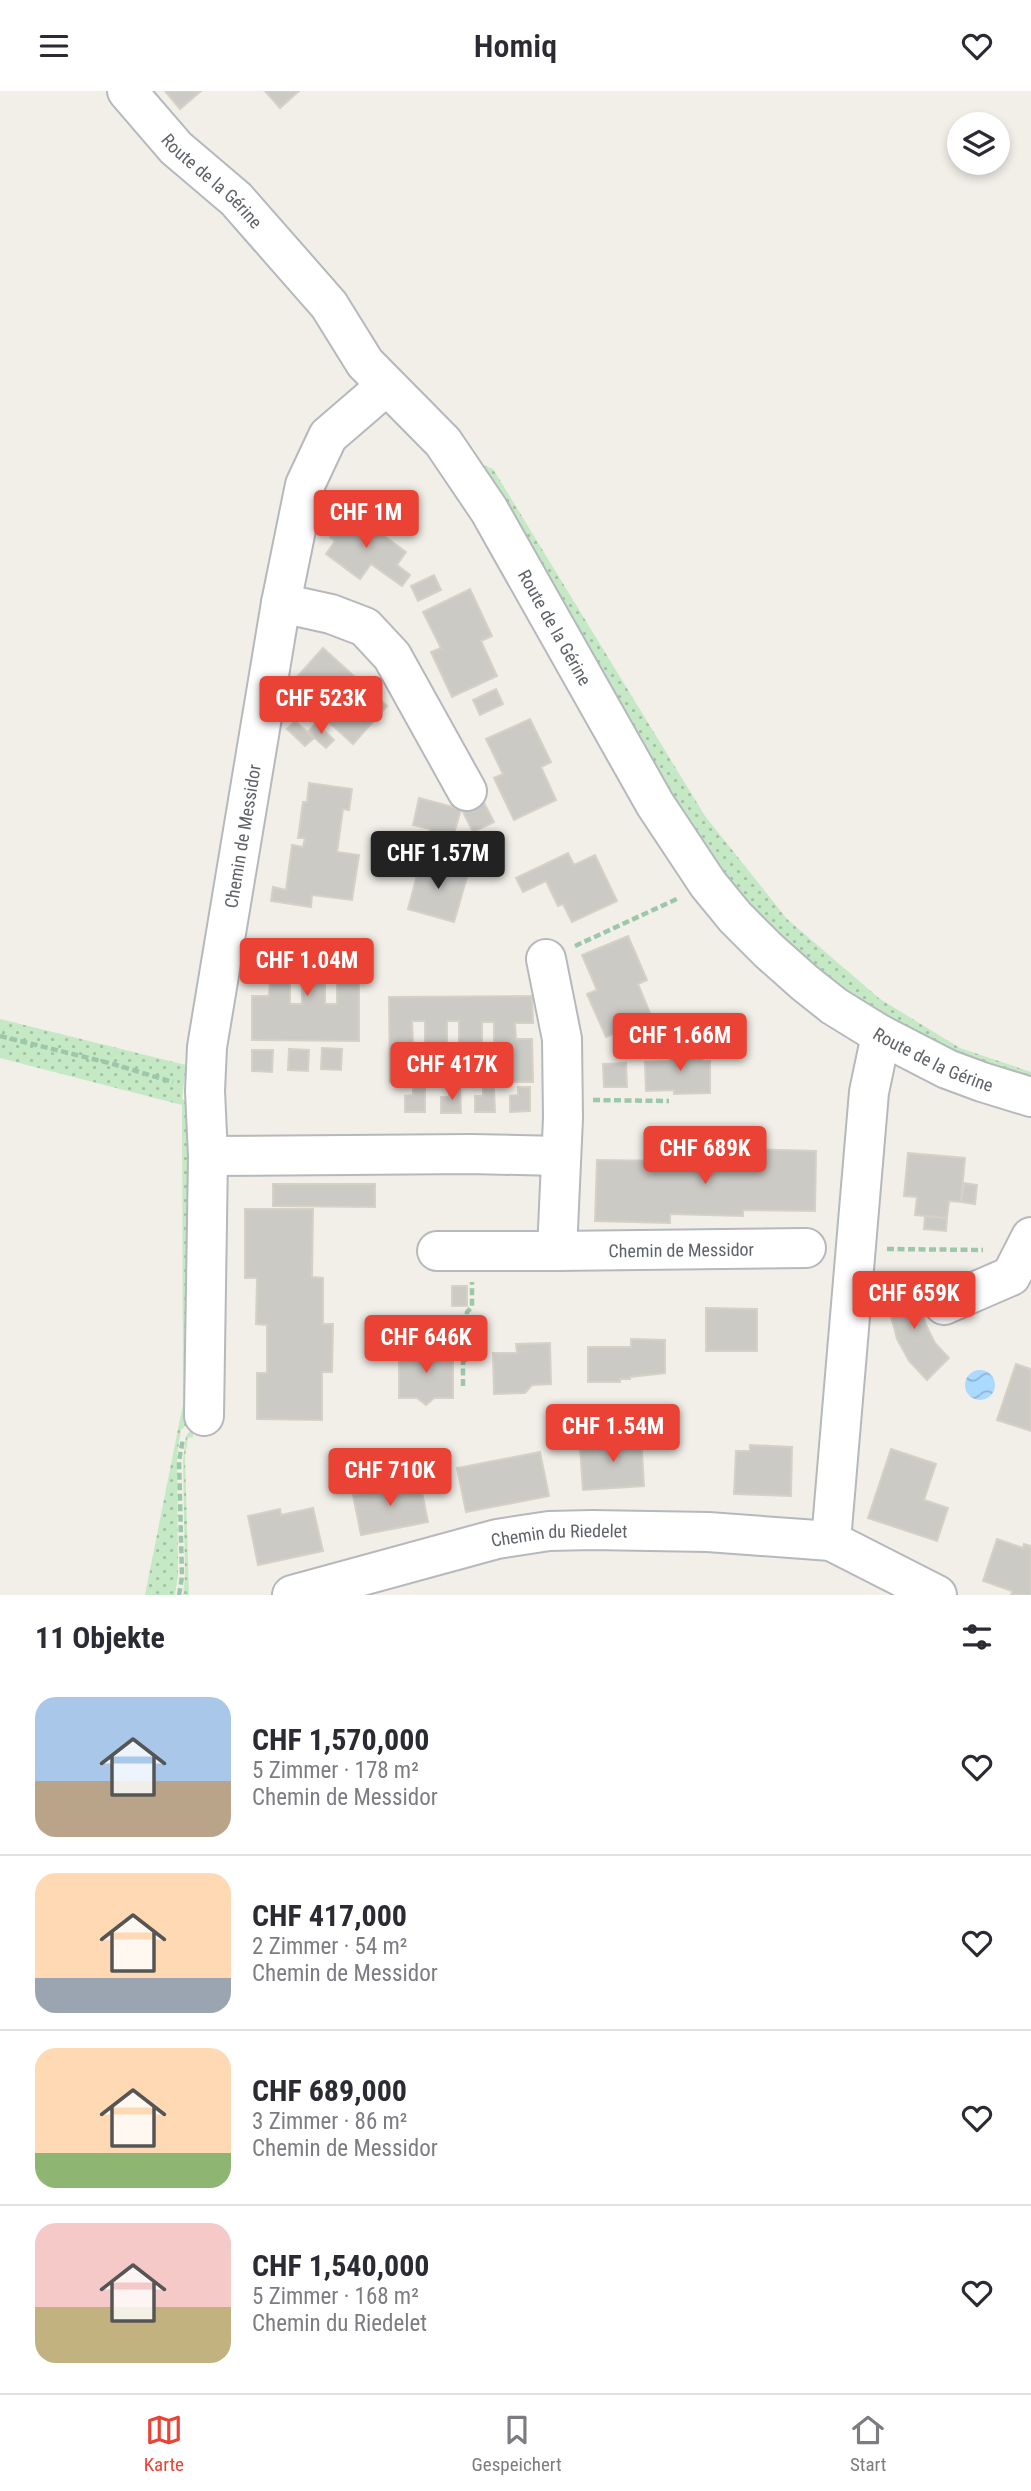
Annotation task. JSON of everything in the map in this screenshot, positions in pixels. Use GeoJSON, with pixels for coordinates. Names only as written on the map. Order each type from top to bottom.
{"type":"FeatureCollection","features":[{"type":"Feature","properties":{"kind":"street","name":"Route de la Gérine"},"geometry":{"type":"LineString","coordinates":[[127,91],[176,148],[236,199],[329,305],[365,363],[443,442],[489,510],[655,804],[708,884],[735,917],[805,983],[834,1006],[881,1035],[947,1069],[1031,1097]]}},
{"type":"Feature","properties":{"kind":"street","name":"Chemin de Messidor"},"geometry":{"type":"LineString","coordinates":[[204,1416],[208,1156],[206,1047],[281,603],[304,485],[328,436],[386,386]]}},
{"type":"Feature","properties":{"kind":"street"},"geometry":{"type":"LineString","coordinates":[[281,603],[331,614],[365,627],[392,656],[467,791]]}},
{"type":"Feature","properties":{"kind":"street"},"geometry":{"type":"LineString","coordinates":[[546,959],[562,1039],[557,1251]]}},
{"type":"Feature","properties":{"kind":"street"},"geometry":{"type":"LineString","coordinates":[[831,1541],[869,1093],[881,1035]]}},
{"type":"Feature","properties":{"kind":"street"},"geometry":{"type":"LineString","coordinates":[[208,1156],[560,1156]]}},
{"type":"Feature","properties":{"kind":"street"},"geometry":{"type":"LineString","coordinates":[[943,1305],[1011,1276],[1031,1237]]}},
{"type":"Feature","properties":{"kind":"street","name":"Chemin de Messidor"},"geometry":{"type":"LineString","coordinates":[[454,1251],[806,1248]]}},
{"type":"Feature","properties":{"kind":"street","name":"Chemin du Riedelet"},"geometry":{"type":"LineString","coordinates":[[292,1595],[497,1539],[549,1531],[708,1532],[831,1541],[937,1595]]}},
{"type":"Feature","properties":{"kind":"path"},"geometry":{"type":"LineString","coordinates":[[546,959],[708,884]]}},
{"type":"Feature","properties":{"kind":"path"},"geometry":{"type":"LineString","coordinates":[[0,1036],[113,1064],[205,1091]]}},
{"type":"Feature","properties":{"kind":"path"},"geometry":{"type":"LineString","coordinates":[[562,1100],[669,1101]]}},
{"type":"Feature","properties":{"kind":"path"},"geometry":{"type":"LineString","coordinates":[[885,1249],[939,1250]]}},
{"type":"Feature","properties":{"kind":"path"},"geometry":{"type":"LineString","coordinates":[[454,1251],[472,1307],[467,1312],[467,1359],[463,1362],[463,1386]]}},
{"type":"Feature","properties":{"kind":"path"},"geometry":{"type":"LineString","coordinates":[[179,1595],[182,1577],[179,1461],[184,1431],[204,1416]]}},
{"type":"Feature","properties":{"kind":"green space"},"geometry":{"type":"Polygon","coordinates":[[[478,463],[493,469],[705,816],[787,919],[880,999],[960,1048],[1031,1072],[1031,1082],[957,1059],[834,987],[721,880],[478,463]]]}},
{"type":"Feature","properties":{"kind":"green space"},"geometry":{"type":"Polygon","coordinates":[[[0,1019],[186,1065],[182,1099],[192,1105],[193,1419],[181,1430],[177,1455],[178,1576],[175,1595],[145,1595],[183,1404],[182,1105],[0,1058],[0,1019]]]}},
{"type":"Feature","properties":{"kind":"green space"},"geometry":{"type":"Polygon","coordinates":[[[193,1427],[193,1437],[188,1438],[185,1456],[189,1595],[183,1595],[183,1461],[186,1436],[193,1427]]]}},
{"type":"Feature","properties":{"kind":"water"},"geometry":{"type":"Polygon","coordinates":[[[980,1370],[991,1374],[995,1385],[991,1396],[980,1400],[969,1396],[965,1385],[969,1374],[980,1370]]]}},
{"type":"Feature","properties":{"kind":"building"},"geometry":{"type":"Polygon","coordinates":[[[165,91],[201,91],[180,109],[165,91]]]}},
{"type":"Feature","properties":{"kind":"building"},"geometry":{"type":"Polygon","coordinates":[[[265,91],[299,91],[280,108],[265,91]]]}},
{"type":"Feature","properties":{"kind":"building"},"geometry":{"type":"Polygon","coordinates":[[[350,511],[406,552],[397,565],[410,575],[402,586],[371,564],[360,579],[326,554],[335,541],[330,537],[350,511]]]}},
{"type":"Feature","properties":{"kind":"building"},"geometry":{"type":"Polygon","coordinates":[[[434,575],[441,590],[418,601],[411,586],[434,575]]]}},
{"type":"Feature","properties":{"kind":"building"},"geometry":{"type":"Polygon","coordinates":[[[470,589],[492,636],[481,641],[497,676],[452,697],[431,652],[441,648],[423,612],[470,589]]]}},
{"type":"Feature","properties":{"kind":"building"},"geometry":{"type":"Polygon","coordinates":[[[323,648],[387,706],[353,744],[289,686],[323,648]]]}},
{"type":"Feature","properties":{"kind":"building"},"geometry":{"type":"Polygon","coordinates":[[[496,689],[503,704],[480,715],[473,700],[496,689]]]}},
{"type":"Feature","properties":{"kind":"building"},"geometry":{"type":"Polygon","coordinates":[[[530,719],[551,762],[541,767],[556,800],[514,820],[494,778],[503,774],[486,739],[530,719]]]}},
{"type":"Feature","properties":{"kind":"building"},"geometry":{"type":"Polygon","coordinates":[[[295,721],[314,738],[305,746],[287,729],[295,721]]]}},
{"type":"Feature","properties":{"kind":"building"},"geometry":{"type":"Polygon","coordinates":[[[316,723],[334,740],[326,748],[308,732],[316,723]]]}},
{"type":"Feature","properties":{"kind":"building"},"geometry":{"type":"Polygon","coordinates":[[[309,783],[352,789],[349,810],[343,809],[337,852],[359,855],[352,900],[312,895],[311,907],[271,901],[273,887],[286,890],[292,845],[303,847],[305,838],[298,838],[303,802],[307,802],[309,783]]]}},
{"type":"Feature","properties":{"kind":"building"},"geometry":{"type":"Polygon","coordinates":[[[481,797],[494,822],[473,832],[461,808],[481,797]]]}},
{"type":"Feature","properties":{"kind":"building"},"geometry":{"type":"Polygon","coordinates":[[[419,798],[461,809],[452,841],[429,835],[430,829],[413,825],[419,798]]]}},
{"type":"Feature","properties":{"kind":"building"},"geometry":{"type":"Polygon","coordinates":[[[568,853],[574,865],[595,855],[617,901],[572,922],[563,904],[558,906],[546,881],[523,892],[516,878],[568,853]]]}},
{"type":"Feature","properties":{"kind":"building"},"geometry":{"type":"Polygon","coordinates":[[[443,862],[465,868],[463,876],[467,877],[454,922],[408,909],[420,864],[441,870],[443,862]]]}},
{"type":"Feature","properties":{"kind":"building"},"geometry":{"type":"Polygon","coordinates":[[[628,936],[647,980],[638,984],[652,1018],[606,1037],[587,994],[597,990],[582,955],[628,936]]]}},
{"type":"Feature","properties":{"kind":"building"},"geometry":{"type":"Polygon","coordinates":[[[252,954],[359,955],[359,1041],[252,1040],[252,996],[269,996],[270,979],[252,980],[252,954]],[[325,980],[325,1004],[337,1004],[337,980],[325,980]],[[290,981],[290,1004],[302,1004],[302,981],[290,981]]]}},
{"type":"Feature","properties":{"kind":"building"},"geometry":{"type":"Polygon","coordinates":[[[532,996],[533,1023],[515,1023],[516,1039],[532,1039],[533,1082],[390,1082],[389,997],[532,996]],[[412,1021],[413,1045],[425,1045],[425,1021],[412,1021]],[[447,1021],[447,1044],[459,1045],[459,1021],[447,1021]],[[482,1022],[482,1046],[494,1046],[494,1022],[482,1022]]]}},
{"type":"Feature","properties":{"kind":"building"},"geometry":{"type":"Polygon","coordinates":[[[703,1047],[703,1061],[710,1061],[710,1093],[674,1094],[674,1090],[646,1091],[645,1062],[670,1061],[669,1048],[703,1047]]]}},
{"type":"Feature","properties":{"kind":"building"},"geometry":{"type":"Polygon","coordinates":[[[322,1048],[342,1049],[341,1070],[321,1069],[322,1048]]]}},
{"type":"Feature","properties":{"kind":"building"},"geometry":{"type":"Polygon","coordinates":[[[289,1049],[309,1050],[308,1071],[288,1070],[289,1049]]]}},
{"type":"Feature","properties":{"kind":"building"},"geometry":{"type":"Polygon","coordinates":[[[252,1050],[273,1050],[272,1072],[252,1071],[252,1050]]]}},
{"type":"Feature","properties":{"kind":"building"},"geometry":{"type":"Polygon","coordinates":[[[626,1063],[627,1087],[604,1087],[603,1064],[626,1063]]]}},
{"type":"Feature","properties":{"kind":"building"},"geometry":{"type":"Polygon","coordinates":[[[425,1087],[425,1112],[405,1112],[405,1096],[413,1095],[413,1088],[425,1087]]]}},
{"type":"Feature","properties":{"kind":"building"},"geometry":{"type":"Polygon","coordinates":[[[518,1087],[530,1087],[530,1111],[510,1112],[510,1096],[518,1095],[518,1087]]]}},
{"type":"Feature","properties":{"kind":"building"},"geometry":{"type":"Polygon","coordinates":[[[460,1088],[461,1113],[441,1113],[441,1097],[449,1097],[449,1089],[460,1088]]]}},
{"type":"Feature","properties":{"kind":"building"},"geometry":{"type":"Polygon","coordinates":[[[483,1088],[494,1088],[495,1112],[475,1112],[475,1096],[483,1096],[483,1088]]]}},
{"type":"Feature","properties":{"kind":"building"},"geometry":{"type":"Polygon","coordinates":[[[743,1149],[816,1151],[815,1211],[743,1210],[743,1216],[670,1214],[670,1223],[595,1221],[597,1160],[667,1161],[667,1154],[743,1156],[743,1149]]]}},
{"type":"Feature","properties":{"kind":"building"},"geometry":{"type":"Polygon","coordinates":[[[908,1153],[965,1158],[961,1202],[949,1201],[947,1218],[915,1215],[917,1197],[904,1196],[908,1153]]]}},
{"type":"Feature","properties":{"kind":"building"},"geometry":{"type":"Polygon","coordinates":[[[964,1183],[977,1185],[975,1204],[961,1202],[964,1183]]]}},
{"type":"Feature","properties":{"kind":"building"},"geometry":{"type":"Polygon","coordinates":[[[273,1184],[375,1184],[375,1207],[273,1206],[273,1184]]]}},
{"type":"Feature","properties":{"kind":"building"},"geometry":{"type":"Polygon","coordinates":[[[245,1209],[313,1209],[312,1277],[323,1278],[323,1324],[333,1324],[332,1372],[322,1372],[322,1420],[257,1419],[257,1373],[267,1373],[267,1325],[256,1324],[257,1278],[245,1278],[245,1209]]]}},
{"type":"Feature","properties":{"kind":"building"},"geometry":{"type":"Polygon","coordinates":[[[925,1216],[947,1218],[946,1231],[924,1229],[925,1216]]]}},
{"type":"Feature","properties":{"kind":"building"},"geometry":{"type":"Polygon","coordinates":[[[888,1285],[918,1288],[920,1309],[928,1329],[935,1343],[949,1358],[927,1380],[909,1361],[897,1339],[890,1312],[888,1285]]]}},
{"type":"Feature","properties":{"kind":"building"},"geometry":{"type":"Polygon","coordinates":[[[452,1286],[467,1286],[467,1306],[452,1306],[452,1286]]]}},
{"type":"Feature","properties":{"kind":"building"},"geometry":{"type":"Polygon","coordinates":[[[706,1308],[757,1309],[757,1351],[706,1351],[706,1308]]]}},
{"type":"Feature","properties":{"kind":"building"},"geometry":{"type":"Polygon","coordinates":[[[631,1339],[665,1340],[665,1373],[620,1379],[620,1382],[588,1382],[588,1347],[631,1347],[631,1339]]]}},
{"type":"Feature","properties":{"kind":"building"},"geometry":{"type":"Polygon","coordinates":[[[426,1341],[440,1355],[453,1355],[453,1398],[434,1398],[426,1405],[417,1398],[399,1398],[399,1355],[412,1355],[426,1341]]]}},
{"type":"Feature","properties":{"kind":"building"},"geometry":{"type":"Polygon","coordinates":[[[550,1343],[551,1384],[532,1385],[525,1393],[494,1394],[493,1353],[517,1353],[516,1344],[550,1343]]]}},
{"type":"Feature","properties":{"kind":"building"},"geometry":{"type":"Polygon","coordinates":[[[1016,1364],[1031,1369],[1031,1431],[997,1420],[1016,1364]]]}},
{"type":"Feature","properties":{"kind":"building"},"geometry":{"type":"Polygon","coordinates":[[[641,1435],[644,1486],[583,1490],[580,1447],[612,1445],[612,1437],[641,1435]]]}},
{"type":"Feature","properties":{"kind":"building"},"geometry":{"type":"Polygon","coordinates":[[[750,1445],[792,1447],[791,1496],[734,1494],[736,1451],[750,1451],[750,1445]]]}},
{"type":"Feature","properties":{"kind":"building"},"geometry":{"type":"Polygon","coordinates":[[[891,1449],[936,1464],[924,1500],[948,1508],[937,1541],[868,1518],[891,1449]]]}},
{"type":"Feature","properties":{"kind":"building"},"geometry":{"type":"Polygon","coordinates":[[[540,1452],[549,1496],[466,1512],[457,1468],[540,1452]]]}},
{"type":"Feature","properties":{"kind":"building"},"geometry":{"type":"Polygon","coordinates":[[[420,1482],[428,1522],[361,1535],[353,1495],[420,1482]]]}},
{"type":"Feature","properties":{"kind":"building"},"geometry":{"type":"Polygon","coordinates":[[[313,1508],[323,1551],[258,1565],[248,1516],[280,1509],[281,1515],[313,1508]]]}},
{"type":"Feature","properties":{"kind":"building"},"geometry":{"type":"Polygon","coordinates":[[[997,1539],[1023,1548],[1024,1544],[1031,1546],[1031,1595],[1011,1595],[1012,1591],[983,1581],[997,1539]]]}}]}
